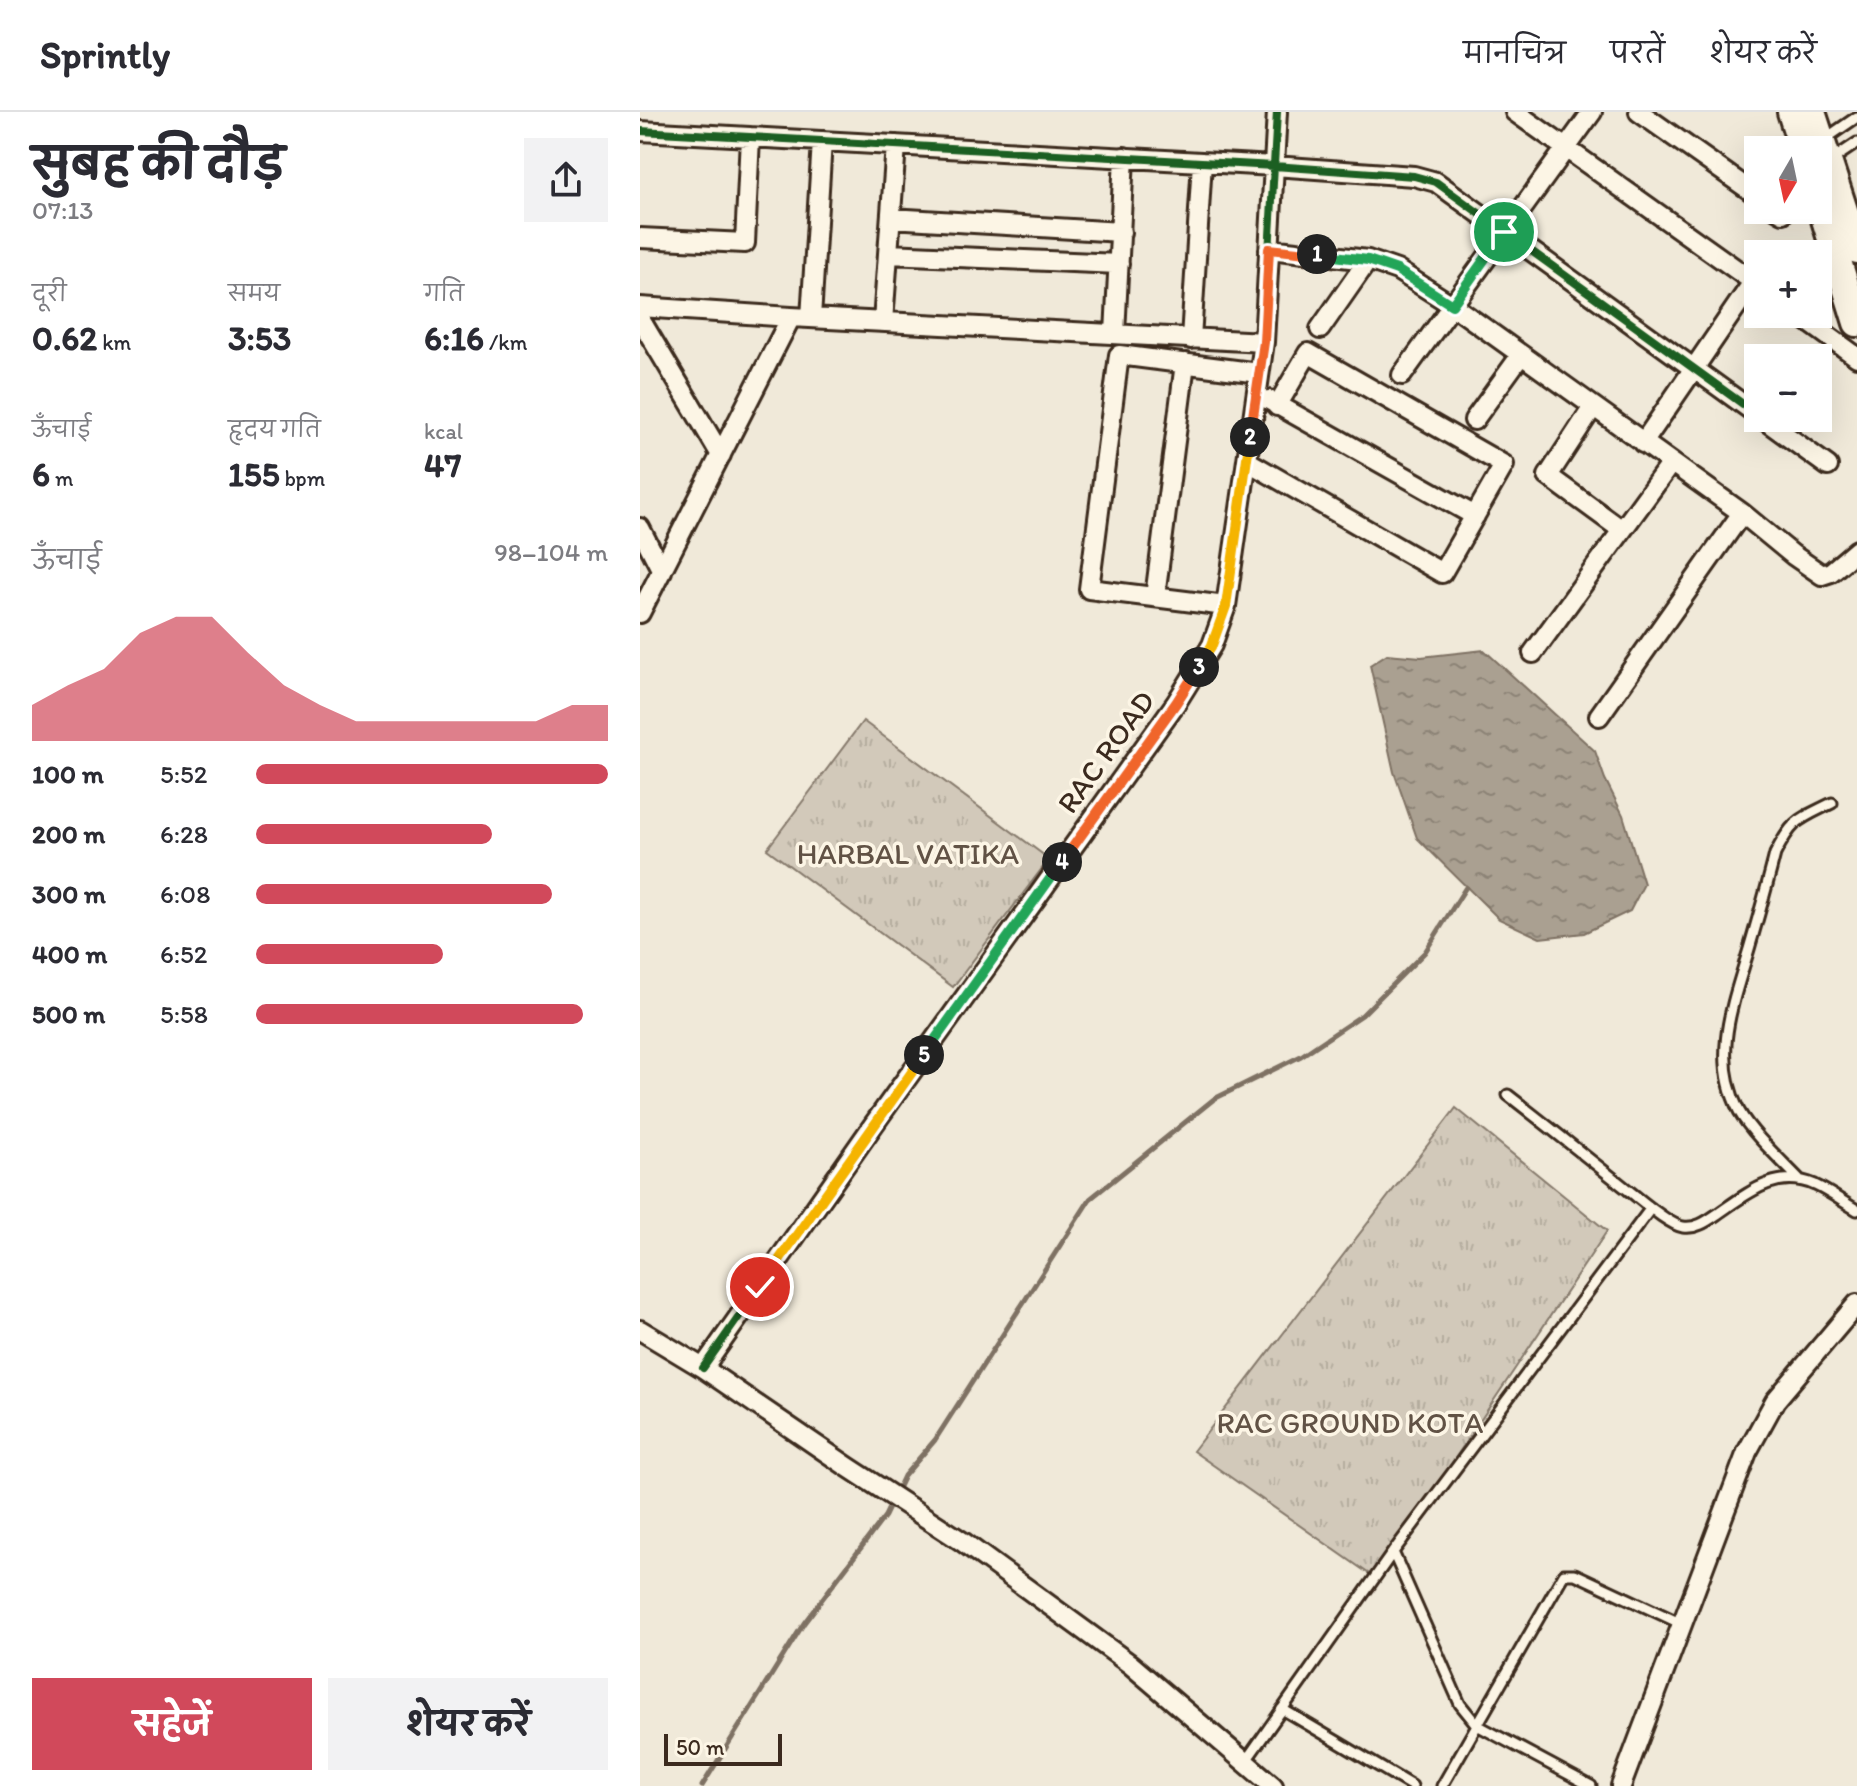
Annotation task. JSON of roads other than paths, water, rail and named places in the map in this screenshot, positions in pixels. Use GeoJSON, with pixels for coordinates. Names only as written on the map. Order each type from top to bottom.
{"type":"FeatureCollection","features":[{"type":"Feature","properties":{"kind":"street","name":"RAC ROAD"},"geometry":{"type":"LineString","coordinates":[[703,1368],[1176,703],[1212,645],[1226,606],[1264,342],[1277,112]]}},
{"type":"Feature","properties":{"kind":"street"},"geometry":{"type":"LineString","coordinates":[[1515,112],[1744,275]]}},
{"type":"Feature","properties":{"kind":"street"},"geometry":{"type":"LineString","coordinates":[[1402,375],[1592,112]]}},
{"type":"Feature","properties":{"kind":"street"},"geometry":{"type":"LineString","coordinates":[[1639,112],[1744,186]]}},
{"type":"Feature","properties":{"kind":"street"},"geometry":{"type":"LineString","coordinates":[[1791,112],[1808,136]]}},
{"type":"Feature","properties":{"kind":"street"},"geometry":{"type":"LineString","coordinates":[[1812,112],[1816,136]]}},
{"type":"Feature","properties":{"kind":"street"},"geometry":{"type":"LineString","coordinates":[[640,131],[1414,176],[1436,182],[1744,405]]}},
{"type":"Feature","properties":{"kind":"street"},"geometry":{"type":"LineString","coordinates":[[640,238],[745,243],[750,137]]}},
{"type":"Feature","properties":{"kind":"street"},"geometry":{"type":"LineString","coordinates":[[811,318],[822,141]]}},
{"type":"Feature","properties":{"kind":"street"},"geometry":{"type":"LineString","coordinates":[[883,322],[896,145]]}},
{"type":"Feature","properties":{"kind":"street"},"geometry":{"type":"LineString","coordinates":[[1115,334],[1124,157]]}},
{"type":"Feature","properties":{"kind":"street"},"geometry":{"type":"LineString","coordinates":[[1191,339],[1202,162]]}},
{"type":"Feature","properties":{"kind":"street"},"geometry":{"type":"LineString","coordinates":[[1832,187],[1857,250]]}},
{"type":"Feature","properties":{"kind":"street"},"geometry":{"type":"LineString","coordinates":[[891,218],[1121,232]]}},
{"type":"Feature","properties":{"kind":"street"},"geometry":{"type":"LineString","coordinates":[[1826,224],[1857,323]]}},
{"type":"Feature","properties":{"kind":"street"},"geometry":{"type":"LineString","coordinates":[[1269,249],[1368,260],[1397,270],[1452,305],[1742,513],[1822,575],[1831,572],[1857,550]]}},
{"type":"Feature","properties":{"kind":"street"},"geometry":{"type":"LineString","coordinates":[[888,254],[1119,264]]}},
{"type":"Feature","properties":{"kind":"street"},"geometry":{"type":"LineString","coordinates":[[1320,329],[1368,260]]}},
{"type":"Feature","properties":{"kind":"street"},"geometry":{"type":"LineString","coordinates":[[1643,443],[1744,300]]}},
{"type":"Feature","properties":{"kind":"street"},"geometry":{"type":"LineString","coordinates":[[640,307],[1264,342]]}},
{"type":"Feature","properties":{"kind":"street"},"geometry":{"type":"LineString","coordinates":[[640,613],[791,317]]}},
{"type":"Feature","properties":{"kind":"street"},"geometry":{"type":"LineString","coordinates":[[640,319],[721,455]]}},
{"type":"Feature","properties":{"kind":"street"},"geometry":{"type":"LineString","coordinates":[[1817,328],[1857,357]]}},
{"type":"Feature","properties":{"kind":"street"},"geometry":{"type":"LineString","coordinates":[[1247,461],[1442,573],[1504,465],[1308,353],[1277,406]]}},
{"type":"Feature","properties":{"kind":"street"},"geometry":{"type":"LineString","coordinates":[[1226,606],[1089,589],[1119,355],[1259,373]]}},
{"type":"Feature","properties":{"kind":"street"},"geometry":{"type":"LineString","coordinates":[[1474,420],[1521,355]]}},
{"type":"Feature","properties":{"kind":"street"},"geometry":{"type":"LineString","coordinates":[[1155,597],[1185,363]]}},
{"type":"Feature","properties":{"kind":"street"},"geometry":{"type":"LineString","coordinates":[[1256,392],[1475,516]]}},
{"type":"Feature","properties":{"kind":"street"},"geometry":{"type":"LineString","coordinates":[[1593,407],[1548,476],[1622,530]]}},
{"type":"Feature","properties":{"kind":"street"},"geometry":{"type":"LineString","coordinates":[[1782,432],[1828,466]]}},
{"type":"Feature","properties":{"kind":"street"},"geometry":{"type":"LineString","coordinates":[[1533,653],[1671,463]]}},
{"type":"Feature","properties":{"kind":"street"},"geometry":{"type":"LineString","coordinates":[[1599,716],[1742,513]]}},
{"type":"Feature","properties":{"kind":"street"},"geometry":{"type":"LineString","coordinates":[[640,528],[662,571]]}},
{"type":"Feature","properties":{"kind":"street"},"geometry":{"type":"LineString","coordinates":[[1621,1786],[1747,1452],[1775,1401],[1857,1304]]}},
{"type":"Feature","properties":{"kind":"street"},"geometry":{"type":"LineString","coordinates":[[640,1330],[703,1368],[947,1531],[1130,1664],[1273,1786]]}},
{"type":"Feature","properties":{"kind":"lane"},"geometry":{"type":"LineString","coordinates":[[1832,139],[1857,117]]}},
{"type":"Feature","properties":{"kind":"lane"},"geometry":{"type":"LineString","coordinates":[[1832,148],[1857,143]]}},
{"type":"Feature","properties":{"kind":"lane"},"geometry":{"type":"LineString","coordinates":[[1800,1180],[1740,1112],[1729,1084],[1725,1055],[1728,1019],[1775,854],[1795,821],[1832,803]]}},
{"type":"Feature","properties":{"kind":"lane"},"geometry":{"type":"LineString","coordinates":[[1508,1095],[1678,1226],[1697,1226],[1750,1191],[1771,1181],[1788,1178],[1815,1185],[1857,1210]]}},
{"type":"Feature","properties":{"kind":"lane"},"geometry":{"type":"LineString","coordinates":[[1245,1762],[1393,1552],[1651,1208]]}},
{"type":"Feature","properties":{"kind":"lane"},"geometry":{"type":"LineString","coordinates":[[1393,1552],[1460,1704],[1477,1725],[1591,1786]]}},
{"type":"Feature","properties":{"kind":"lane"},"geometry":{"type":"LineString","coordinates":[[1442,1786],[1564,1574],[1575,1574],[1682,1624]]}},
{"type":"Feature","properties":{"kind":"lane"},"geometry":{"type":"LineString","coordinates":[[1282,1709],[1412,1786]]}},
{"type":"Feature","properties":{"kind":"water"},"geometry":{"type":"Polygon","coordinates":[[[1484,650],[1595,751],[1623,815],[1644,884],[1630,911],[1584,933],[1540,938],[1499,919],[1417,838],[1394,772],[1370,665],[1387,654],[1421,657],[1484,650]]]}},
{"type":"Feature","properties":{"kind":"waterway"},"geometry":{"type":"LineString","coordinates":[[702,1786],[804,1623],[885,1516],[904,1476],[935,1440],[1090,1199],[1214,1099],[1301,1056],[1362,1015],[1425,952],[1466,887]]}},
{"type":"Feature","properties":{"kind":"park label","name":"HARBAL VATIKA"},"geometry":{"type":"Point","coordinates":[908,854]}},
{"type":"Feature","properties":{"kind":"park label","name":"RAC GROUND KOTA"},"geometry":{"type":"Point","coordinates":[1350,1423]}}]}
